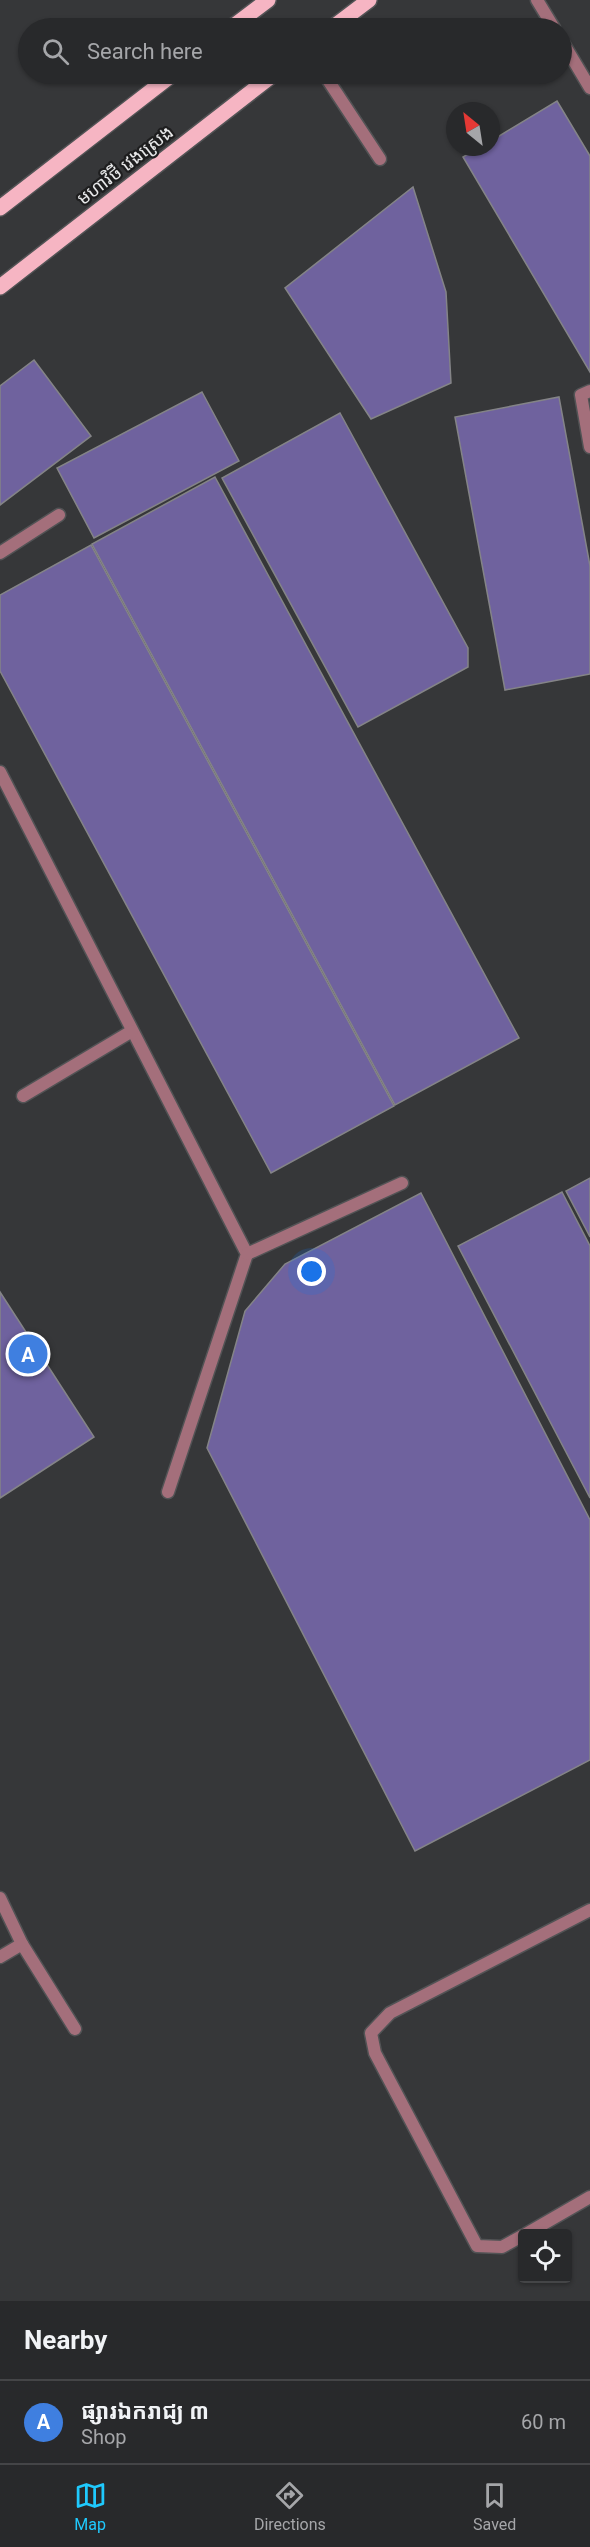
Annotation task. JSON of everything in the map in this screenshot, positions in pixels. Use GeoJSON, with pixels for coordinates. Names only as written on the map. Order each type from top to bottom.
{"type":"FeatureCollection","features":[{"type":"Feature","properties":{"kind":"main road"},"geometry":{"type":"LineString","coordinates":[[244,18],[268,0]]}},
{"type":"Feature","properties":{"kind":"main road"},"geometry":{"type":"LineString","coordinates":[[345,18],[369,0]]}},
{"type":"Feature","properties":{"kind":"main road"},"geometry":{"type":"LineString","coordinates":[[0,208],[160,84]]}},
{"type":"Feature","properties":{"kind":"main road","name":"មហាវិថី វេងស្រេង"},"geometry":{"type":"LineString","coordinates":[[0,287],[261,84]]}},
{"type":"Feature","properties":{"kind":"street"},"geometry":{"type":"LineString","coordinates":[[537,0],[548,18]]}},
{"type":"Feature","properties":{"kind":"street"},"geometry":{"type":"LineString","coordinates":[[572,59],[590,88]]}},
{"type":"Feature","properties":{"kind":"street"},"geometry":{"type":"LineString","coordinates":[[331,84],[380,159]]}},
{"type":"Feature","properties":{"kind":"street"},"geometry":{"type":"LineString","coordinates":[[590,392],[581,395],[590,447]]}},
{"type":"Feature","properties":{"kind":"street"},"geometry":{"type":"LineString","coordinates":[[0,553],[59,515]]}},
{"type":"Feature","properties":{"kind":"street"},"geometry":{"type":"LineString","coordinates":[[0,772],[247,1254],[168,1492]]}},
{"type":"Feature","properties":{"kind":"street"},"geometry":{"type":"LineString","coordinates":[[23,1096],[132,1031]]}},
{"type":"Feature","properties":{"kind":"street"},"geometry":{"type":"LineString","coordinates":[[247,1254],[402,1183]]}},
{"type":"Feature","properties":{"kind":"street"},"geometry":{"type":"LineString","coordinates":[[0,1898],[22,1944],[75,2030]]}},
{"type":"Feature","properties":{"kind":"street"},"geometry":{"type":"LineString","coordinates":[[518,2238],[502,2247],[477,2246],[375,2053],[371,2033],[390,2013],[590,1910]]}},
{"type":"Feature","properties":{"kind":"street"},"geometry":{"type":"LineString","coordinates":[[0,1957],[22,1944]]}},
{"type":"Feature","properties":{"kind":"street"},"geometry":{"type":"LineString","coordinates":[[535,2229],[590,2197]]}},
{"type":"Feature","properties":{"kind":"building"},"geometry":{"type":"Polygon","coordinates":[[[557,101],[590,156],[590,372],[463,157],[500,156],[500,136],[557,101]]]}},
{"type":"Feature","properties":{"kind":"building"},"geometry":{"type":"Polygon","coordinates":[[[413,187],[446,292],[451,383],[371,419],[285,288],[413,187]]]}},
{"type":"Feature","properties":{"kind":"building"},"geometry":{"type":"Polygon","coordinates":[[[34,360],[91,436],[0,505],[0,386],[34,360]]]}},
{"type":"Feature","properties":{"kind":"building"},"geometry":{"type":"Polygon","coordinates":[[[202,392],[239,461],[94,538],[57,468],[202,392]]]}},
{"type":"Feature","properties":{"kind":"building"},"geometry":{"type":"Polygon","coordinates":[[[559,397],[590,566],[590,674],[505,690],[455,417],[559,397]]]}},
{"type":"Feature","properties":{"kind":"building"},"geometry":{"type":"Polygon","coordinates":[[[340,413],[468,648],[468,667],[358,727],[222,478],[340,413]]]}},
{"type":"Feature","properties":{"kind":"building"},"geometry":{"type":"Polygon","coordinates":[[[215,477],[519,1038],[395,1105],[92,544],[215,477]]]}},
{"type":"Feature","properties":{"kind":"building"},"geometry":{"type":"Polygon","coordinates":[[[91,545],[394,1106],[271,1173],[0,671],[0,595],[91,545]]]}},
{"type":"Feature","properties":{"kind":"building"},"geometry":{"type":"Polygon","coordinates":[[[590,1178],[590,1237],[566,1191],[590,1178]]]}},
{"type":"Feature","properties":{"kind":"building"},"geometry":{"type":"Polygon","coordinates":[[[562,1192],[590,1246],[590,1498],[458,1246],[562,1192]]]}},
{"type":"Feature","properties":{"kind":"building"},"geometry":{"type":"Polygon","coordinates":[[[421,1193],[590,1520],[590,1760],[415,1851],[207,1448],[245,1311],[285,1264],[421,1193]]]}},
{"type":"Feature","properties":{"kind":"building"},"geometry":{"type":"Polygon","coordinates":[[[0,1292],[94,1437],[0,1498],[0,1292]]]}},
{"type":"Feature","properties":{"kind":"place","name":"ផ្សារឯករាជ្យ ៣"},"geometry":{"type":"Point","coordinates":[28,1354]}}]}
